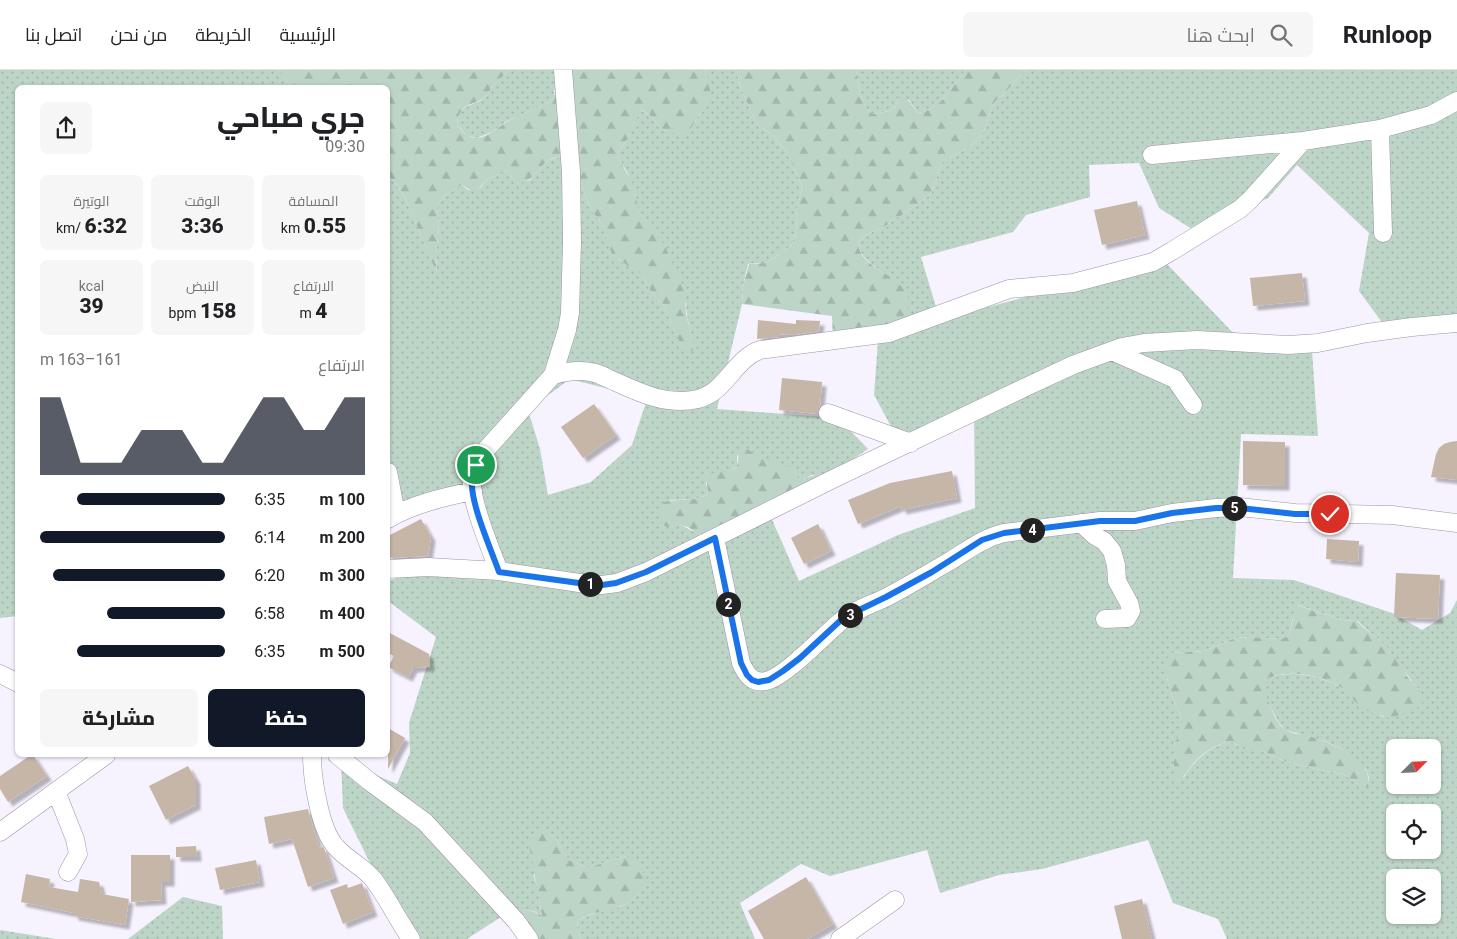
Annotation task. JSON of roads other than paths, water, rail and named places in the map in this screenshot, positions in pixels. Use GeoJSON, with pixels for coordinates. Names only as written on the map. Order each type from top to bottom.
{"type":"FeatureCollection","features":[{"type":"Feature","properties":{"kind":"street"},"geometry":{"type":"LineString","coordinates":[[499,572],[472,491],[472,479],[476,465],[483,453],[553,375],[567,330],[570,313],[572,242],[571,172],[562,70]]}},
{"type":"Feature","properties":{"kind":"street"},"geometry":{"type":"LineString","coordinates":[[1152,155],[1303,142],[1380,129],[1431,115],[1457,101]]}},
{"type":"Feature","properties":{"kind":"street"},"geometry":{"type":"LineString","coordinates":[[1380,129],[1383,233]]}},
{"type":"Feature","properties":{"kind":"street"},"geometry":{"type":"LineString","coordinates":[[553,375],[573,371],[596,373],[655,398],[678,401],[699,399],[708,396],[718,388],[748,355],[760,350],[890,333],[1010,289],[1073,283],[1153,262],[1240,208],[1250,200],[1303,142]]}},
{"type":"Feature","properties":{"kind":"street"},"geometry":{"type":"LineString","coordinates":[[390,569],[428,567],[499,572],[586,584],[602,585],[616,583],[646,572],[835,478],[1028,386],[1073,365],[1112,351],[1144,344],[1197,340],[1288,346],[1318,343],[1394,329],[1457,323]]}},
{"type":"Feature","properties":{"kind":"street"},"geometry":{"type":"LineString","coordinates":[[1112,351],[1175,379],[1193,405]]}},
{"type":"Feature","properties":{"kind":"street"},"geometry":{"type":"LineString","coordinates":[[828,413],[911,443]]}},
{"type":"Feature","properties":{"kind":"street"},"geometry":{"type":"LineString","coordinates":[[390,494],[392,516],[450,496],[472,491]]}},
{"type":"Feature","properties":{"kind":"street"},"geometry":{"type":"LineString","coordinates":[[715,538],[741,663],[752,680],[764,682],[783,671],[841,620],[932,572],[982,540],[1004,533],[1100,521],[1135,521],[1172,513],[1216,508],[1240,508],[1295,514],[1392,515],[1457,523]]}},
{"type":"Feature","properties":{"kind":"street"},"geometry":{"type":"LineString","coordinates":[[1081,523],[1095,536],[1104,541],[1112,551],[1116,565],[1117,581],[1130,603],[1131,611],[1127,618],[1105,619]]}},
{"type":"Feature","properties":{"kind":"street"},"geometry":{"type":"LineString","coordinates":[[0,674],[15,682]]}},
{"type":"Feature","properties":{"kind":"street"},"geometry":{"type":"LineString","coordinates":[[0,832],[103,757]]}},
{"type":"Feature","properties":{"kind":"street"},"geometry":{"type":"LineString","coordinates":[[312,757],[316,794],[324,826],[330,838],[335,846],[373,879],[412,939]]}},
{"type":"Feature","properties":{"kind":"street"},"geometry":{"type":"LineString","coordinates":[[340,757],[425,822],[516,921],[529,939]]}},
{"type":"Feature","properties":{"kind":"street"},"geometry":{"type":"LineString","coordinates":[[56,791],[76,839],[78,854],[68,872]]}},
{"type":"Feature","properties":{"kind":"street"},"geometry":{"type":"LineString","coordinates":[[840,939],[895,900]]}}]}
